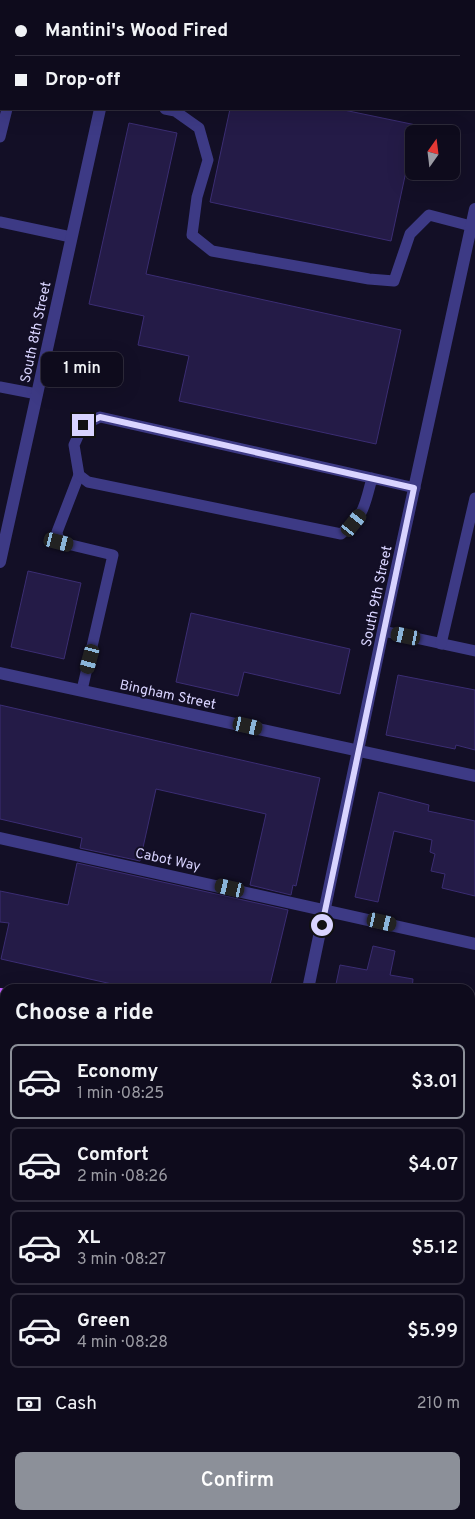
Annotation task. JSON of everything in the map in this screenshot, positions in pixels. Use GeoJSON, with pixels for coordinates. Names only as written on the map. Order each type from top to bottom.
{"type":"FeatureCollection","features":[{"type":"Feature","properties":{"kind":"street","name":"South 8th Street"},"geometry":{"type":"LineString","coordinates":[[1,553],[100,110]]}},
{"type":"Feature","properties":{"kind":"street","name":"South 9th Street"},"geometry":{"type":"LineString","coordinates":[[309,984],[414,488],[470,253],[471,226],[475,209]]}},
{"type":"Feature","properties":{"kind":"street","name":"Bingham Street"},"geometry":{"type":"LineString","coordinates":[[0,673],[475,776]]}},
{"type":"Feature","properties":{"kind":"street","name":"Cabot Way"},"geometry":{"type":"LineString","coordinates":[[0,838],[475,944]]}},
{"type":"Feature","properties":{"kind":"lane"},"geometry":{"type":"LineString","coordinates":[[0,137],[7,110]]}},
{"type":"Feature","properties":{"kind":"lane"},"geometry":{"type":"LineString","coordinates":[[170,110],[175,111],[199,128],[208,160],[197,196],[192,235],[212,251],[369,279],[394,281],[410,234],[429,215],[471,226]]}},
{"type":"Feature","properties":{"kind":"lane"},"geometry":{"type":"LineString","coordinates":[[0,222],[71,237]]}},
{"type":"Feature","properties":{"kind":"lane"},"geometry":{"type":"LineString","coordinates":[[0,386],[37,394]]}},
{"type":"Feature","properties":{"kind":"lane"},"geometry":{"type":"LineString","coordinates":[[82,690],[113,555],[59,542],[57,532],[79,475],[74,445],[83,425],[100,417],[414,488]]}},
{"type":"Feature","properties":{"kind":"lane"},"geometry":{"type":"LineString","coordinates":[[79,475],[88,482],[341,534],[363,512],[372,478]]}},
{"type":"Feature","properties":{"kind":"lane"},"geometry":{"type":"LineString","coordinates":[[441,644],[475,498]]}},
{"type":"Feature","properties":{"kind":"lane"},"geometry":{"type":"LineString","coordinates":[[384,631],[475,651]]}},
{"type":"Feature","properties":{"kind":"building"},"geometry":{"type":"Polygon","coordinates":[[[230,110],[344,110],[416,125],[405,125],[405,176],[391,241],[210,202],[230,110]]]}},
{"type":"Feature","properties":{"kind":"building"},"geometry":{"type":"Polygon","coordinates":[[[129,123],[177,133],[146,274],[401,330],[376,444],[179,401],[189,356],[138,345],[144,316],[89,304],[129,123]]]}},
{"type":"Feature","properties":{"kind":"building"},"geometry":{"type":"Polygon","coordinates":[[[28,571],[81,583],[64,659],[11,647],[28,571]]]}},
{"type":"Feature","properties":{"kind":"building"},"geometry":{"type":"Polygon","coordinates":[[[191,613],[350,649],[340,694],[244,672],[238,696],[176,682],[191,613]]]}},
{"type":"Feature","properties":{"kind":"building"},"geometry":{"type":"Polygon","coordinates":[[[398,675],[475,690],[475,750],[456,745],[455,749],[386,735],[398,675]]]}},
{"type":"Feature","properties":{"kind":"building"},"geometry":{"type":"Polygon","coordinates":[[[0,705],[320,778],[296,886],[293,885],[291,895],[250,885],[266,814],[156,789],[140,861],[80,848],[82,838],[0,819],[0,705]]]}},
{"type":"Feature","properties":{"kind":"building"},"geometry":{"type":"Polygon","coordinates":[[[379,792],[429,805],[428,811],[475,821],[475,896],[442,888],[445,874],[431,871],[435,854],[430,852],[432,840],[394,831],[378,902],[355,897],[379,792]]]}},
{"type":"Feature","properties":{"kind":"building"},"geometry":{"type":"Polygon","coordinates":[[[77,863],[288,910],[270,984],[112,984],[1,959],[9,923],[0,922],[0,891],[68,905],[77,863]]]}},
{"type":"Feature","properties":{"kind":"building"},"geometry":{"type":"Polygon","coordinates":[[[373,946],[395,951],[390,975],[413,979],[412,984],[336,984],[340,965],[367,970],[373,946]]]}},
{"type":"Feature","properties":{"kind":"route"},"geometry":{"type":"LineString","coordinates":[[83,425],[100,417],[414,488],[322,925]]}}]}
